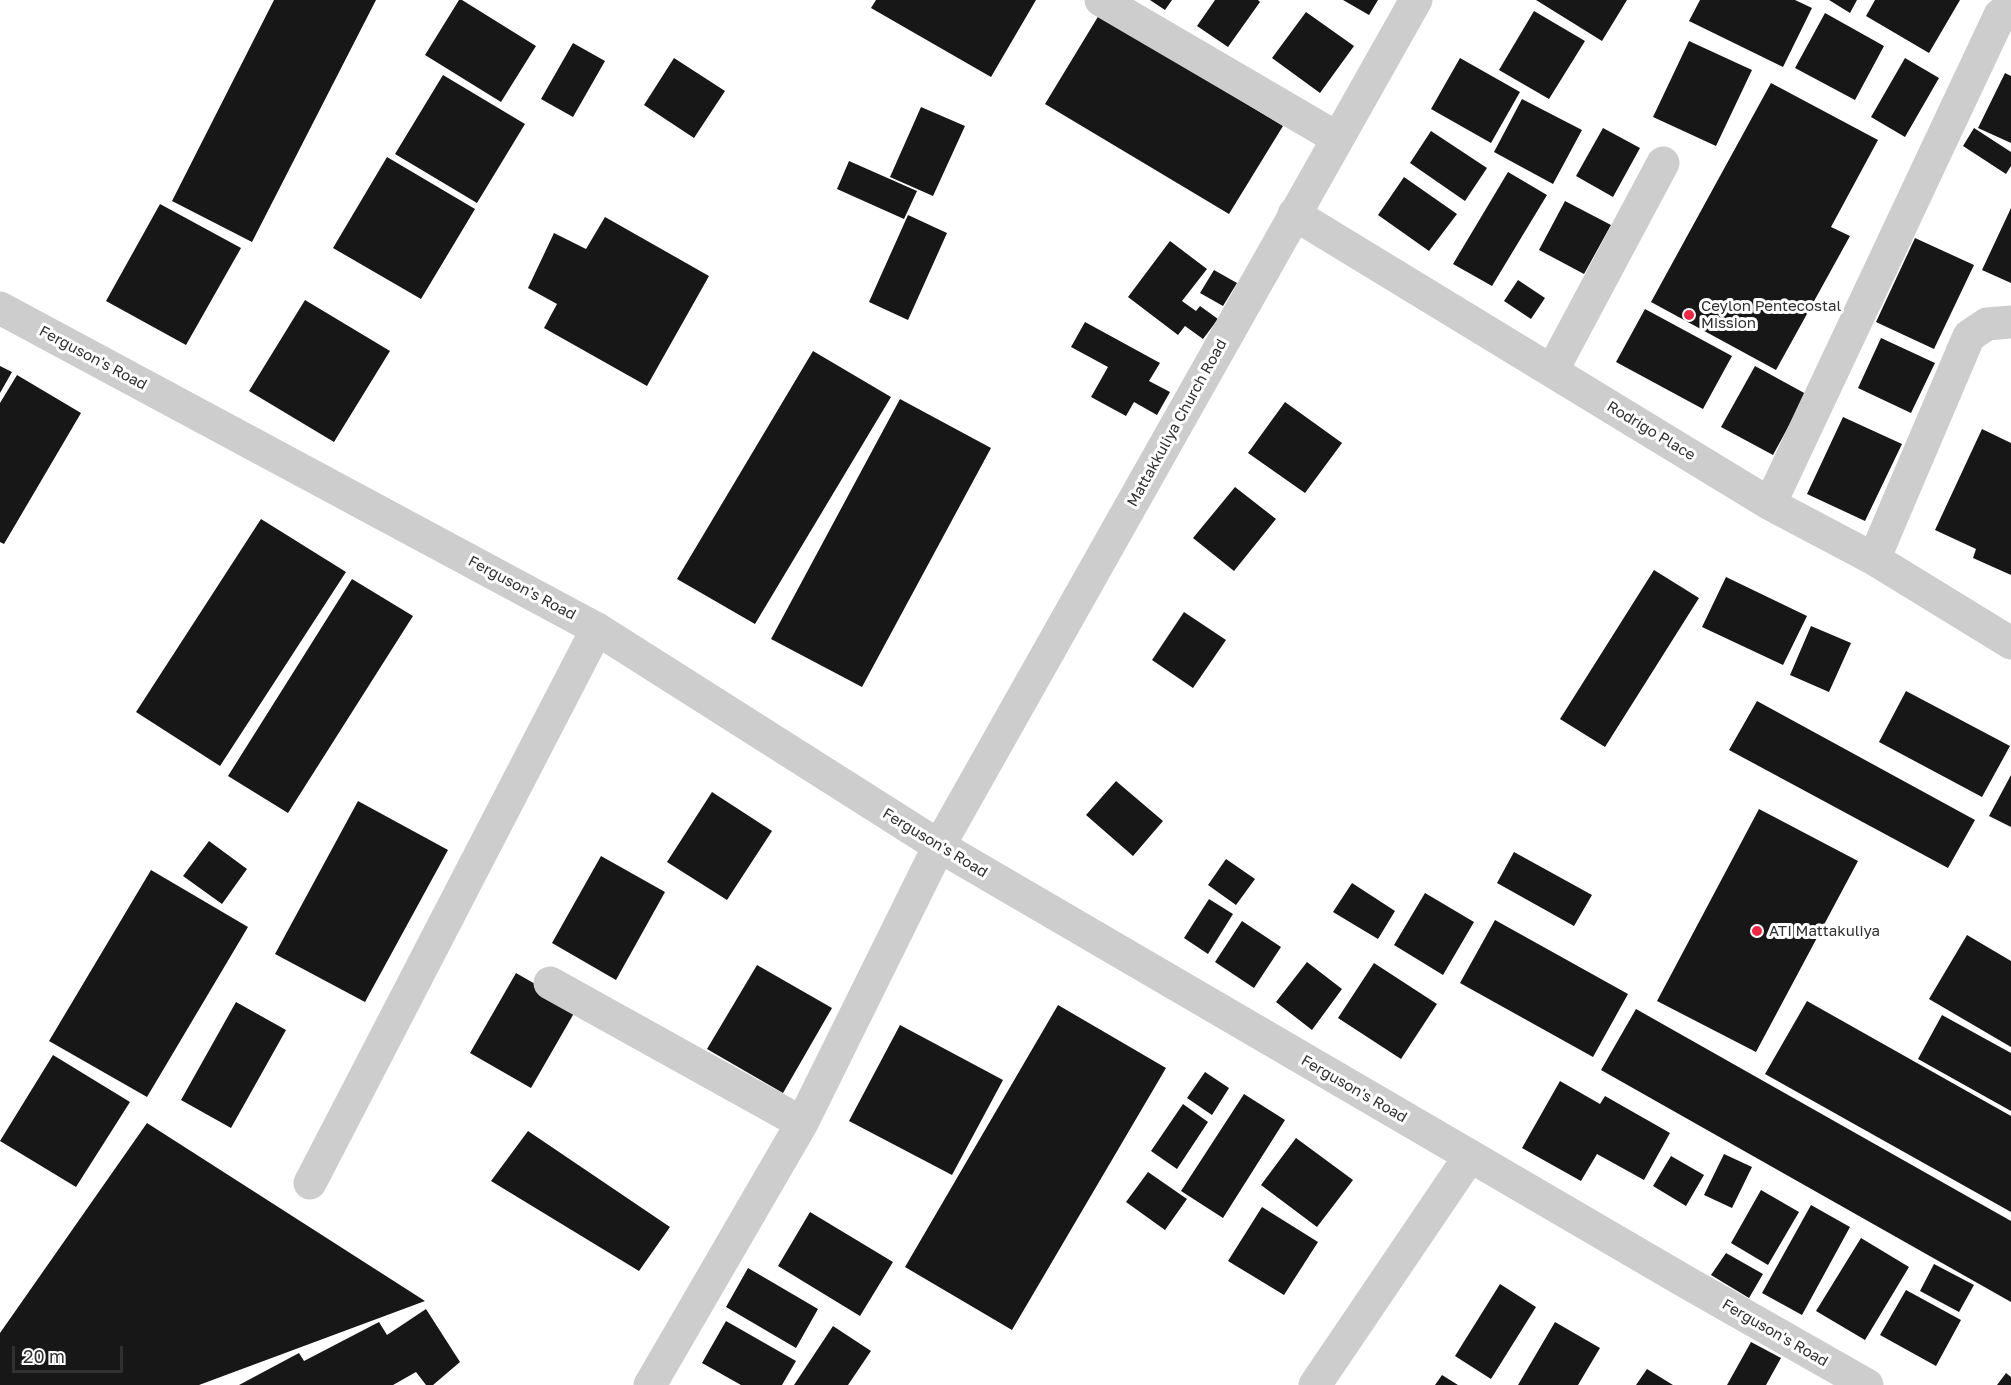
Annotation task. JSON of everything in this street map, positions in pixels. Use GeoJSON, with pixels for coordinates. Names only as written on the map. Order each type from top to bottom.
{"type":"FeatureCollection","features":[{"type":"Feature","properties":{"kind":"street"},"geometry":{"type":"LineString","coordinates":[[1101,0],[1337,138]]}},
{"type":"Feature","properties":{"kind":"street","name":"Mattakkuliya Church Road"},"geometry":{"type":"LineString","coordinates":[[650,1385],[802,1123],[939,846],[1416,0]]}},
{"type":"Feature","properties":{"kind":"street"},"geometry":{"type":"LineString","coordinates":[[1770,504],[2000,15],[2011,7]]}},
{"type":"Feature","properties":{"kind":"street"},"geometry":{"type":"LineString","coordinates":[[1552,371],[1663,164]]}},
{"type":"Feature","properties":{"kind":"street","name":"Rodrigo Place"},"geometry":{"type":"LineString","coordinates":[[1294,214],[1770,504],[1874,560],[2011,642]]}},
{"type":"Feature","properties":{"kind":"street","name":"Ferguson's Road"},"geometry":{"type":"LineString","coordinates":[[0,308],[597,629],[939,846],[1867,1385]]}},
{"type":"Feature","properties":{"kind":"street"},"geometry":{"type":"LineString","coordinates":[[1874,560],[1969,336],[1987,324],[2011,322]]}},
{"type":"Feature","properties":{"kind":"street"},"geometry":{"type":"LineString","coordinates":[[310,1183],[597,629]]}},
{"type":"Feature","properties":{"kind":"street"},"geometry":{"type":"LineString","coordinates":[[550,983],[802,1123]]}},
{"type":"Feature","properties":{"kind":"street"},"geometry":{"type":"LineString","coordinates":[[1315,1385],[1470,1156]]}},
{"type":"Feature","properties":{"kind":"building"},"geometry":{"type":"Polygon","coordinates":[[[274,0],[376,0],[252,242],[172,201],[274,0]]]}},
{"type":"Feature","properties":{"kind":"building"},"geometry":{"type":"Polygon","coordinates":[[[459,0],[536,46],[501,102],[425,55],[459,0]]]}},
{"type":"Feature","properties":{"kind":"building"},"geometry":{"type":"Polygon","coordinates":[[[876,0],[1036,0],[991,77],[871,8],[876,0]]]}},
{"type":"Feature","properties":{"kind":"building"},"geometry":{"type":"Polygon","coordinates":[[[1150,0],[1172,0],[1165,10],[1150,0]]]}},
{"type":"Feature","properties":{"kind":"building"},"geometry":{"type":"Polygon","coordinates":[[[1215,0],[1258,0],[1260,2],[1228,47],[1197,26],[1215,0]]]}},
{"type":"Feature","properties":{"kind":"building"},"geometry":{"type":"Polygon","coordinates":[[[1343,0],[1378,0],[1369,15],[1343,0]]]}},
{"type":"Feature","properties":{"kind":"building"},"geometry":{"type":"Polygon","coordinates":[[[1536,0],[1627,0],[1602,41],[1536,0]]]}},
{"type":"Feature","properties":{"kind":"building"},"geometry":{"type":"Polygon","coordinates":[[[1700,0],[1795,0],[1812,8],[1783,67],[1689,21],[1700,0]]]}},
{"type":"Feature","properties":{"kind":"building"},"geometry":{"type":"Polygon","coordinates":[[[1829,0],[1857,0],[1850,13],[1829,0]]]}},
{"type":"Feature","properties":{"kind":"building"},"geometry":{"type":"Polygon","coordinates":[[[1875,0],[1960,0],[1929,53],[1866,16],[1875,0]]]}},
{"type":"Feature","properties":{"kind":"building"},"geometry":{"type":"Polygon","coordinates":[[[1534,11],[1585,41],[1549,99],[1499,70],[1534,11]]]}},
{"type":"Feature","properties":{"kind":"building"},"geometry":{"type":"Polygon","coordinates":[[[1306,12],[1354,46],[1320,93],[1272,58],[1306,12]]]}},
{"type":"Feature","properties":{"kind":"building"},"geometry":{"type":"Polygon","coordinates":[[[1825,13],[1884,46],[1855,100],[1795,68],[1825,13]]]}},
{"type":"Feature","properties":{"kind":"building"},"geometry":{"type":"Polygon","coordinates":[[[1099,15],[1283,126],[1229,214],[1045,104],[1099,15]]]}},
{"type":"Feature","properties":{"kind":"building"},"geometry":{"type":"Polygon","coordinates":[[[1689,41],[1752,70],[1716,146],[1653,117],[1689,41]]]}},
{"type":"Feature","properties":{"kind":"building"},"geometry":{"type":"Polygon","coordinates":[[[573,43],[605,61],[573,117],[541,99],[573,43]]]}},
{"type":"Feature","properties":{"kind":"building"},"geometry":{"type":"Polygon","coordinates":[[[674,58],[725,91],[694,138],[644,105],[674,58]]]}},
{"type":"Feature","properties":{"kind":"building"},"geometry":{"type":"Polygon","coordinates":[[[1460,58],[1520,92],[1491,143],[1431,109],[1460,58]]]}},
{"type":"Feature","properties":{"kind":"building"},"geometry":{"type":"Polygon","coordinates":[[[1905,58],[1939,78],[1905,137],[1871,117],[1905,58]]]}},
{"type":"Feature","properties":{"kind":"building"},"geometry":{"type":"Polygon","coordinates":[[[2005,73],[2011,76],[2011,143],[1978,128],[2005,73]]]}},
{"type":"Feature","properties":{"kind":"building"},"geometry":{"type":"Polygon","coordinates":[[[443,75],[525,124],[477,203],[395,154],[443,75]]]}},
{"type":"Feature","properties":{"kind":"building"},"geometry":{"type":"Polygon","coordinates":[[[1771,83],[1878,140],[1831,227],[1850,236],[1776,370],[1651,302],[1771,83]]]}},
{"type":"Feature","properties":{"kind":"building"},"geometry":{"type":"Polygon","coordinates":[[[1522,99],[1582,130],[1553,184],[1494,152],[1522,99]]]}},
{"type":"Feature","properties":{"kind":"building"},"geometry":{"type":"Polygon","coordinates":[[[921,107],[965,126],[933,196],[890,177],[921,107]]]}},
{"type":"Feature","properties":{"kind":"building"},"geometry":{"type":"Polygon","coordinates":[[[1603,128],[1640,148],[1613,197],[1576,176],[1603,128]]]}},
{"type":"Feature","properties":{"kind":"building"},"geometry":{"type":"Polygon","coordinates":[[[1974,128],[2011,152],[2011,166],[2006,174],[1963,146],[1974,128]]]}},
{"type":"Feature","properties":{"kind":"building"},"geometry":{"type":"Polygon","coordinates":[[[1431,131],[1487,168],[1465,201],[1410,163],[1431,131]]]}},
{"type":"Feature","properties":{"kind":"building"},"geometry":{"type":"Polygon","coordinates":[[[387,157],[475,209],[421,299],[333,248],[387,157]]]}},
{"type":"Feature","properties":{"kind":"building"},"geometry":{"type":"Polygon","coordinates":[[[849,161],[917,191],[904,219],[837,189],[849,161]]]}},
{"type":"Feature","properties":{"kind":"building"},"geometry":{"type":"Polygon","coordinates":[[[1508,172],[1547,195],[1492,286],[1453,264],[1508,172]]]}},
{"type":"Feature","properties":{"kind":"building"},"geometry":{"type":"Polygon","coordinates":[[[1404,177],[1457,214],[1429,251],[1378,215],[1404,177]]]}},
{"type":"Feature","properties":{"kind":"building"},"geometry":{"type":"Polygon","coordinates":[[[1565,201],[1611,225],[1584,274],[1539,250],[1565,201]]]}},
{"type":"Feature","properties":{"kind":"building"},"geometry":{"type":"Polygon","coordinates":[[[160,204],[241,248],[186,345],[106,301],[160,204]]]}},
{"type":"Feature","properties":{"kind":"building"},"geometry":{"type":"Polygon","coordinates":[[[2011,208],[2011,283],[1982,270],[2011,208]]]}},
{"type":"Feature","properties":{"kind":"building"},"geometry":{"type":"Polygon","coordinates":[[[908,215],[947,233],[908,320],[869,302],[908,215]]]}},
{"type":"Feature","properties":{"kind":"building"},"geometry":{"type":"Polygon","coordinates":[[[605,217],[709,276],[647,386],[544,328],[557,304],[528,288],[554,233],[586,249],[605,217]]]}},
{"type":"Feature","properties":{"kind":"building"},"geometry":{"type":"Polygon","coordinates":[[[1915,238],[1974,265],[1934,349],[1876,322],[1915,238]]]}},
{"type":"Feature","properties":{"kind":"building"},"geometry":{"type":"Polygon","coordinates":[[[1170,241],[1207,269],[1182,301],[1196,311],[1200,306],[1218,319],[1203,339],[1185,326],[1178,335],[1128,297],[1170,241]]]}},
{"type":"Feature","properties":{"kind":"building"},"geometry":{"type":"Polygon","coordinates":[[[1214,270],[1237,283],[1223,306],[1200,293],[1214,270]]]}},
{"type":"Feature","properties":{"kind":"building"},"geometry":{"type":"Polygon","coordinates":[[[1518,280],[1545,298],[1531,319],[1504,301],[1518,280]]]}},
{"type":"Feature","properties":{"kind":"building"},"geometry":{"type":"Polygon","coordinates":[[[305,300],[390,351],[334,442],[249,391],[305,300]]]}},
{"type":"Feature","properties":{"kind":"building"},"geometry":{"type":"Polygon","coordinates":[[[1645,309],[1732,356],[1703,409],[1616,362],[1645,309]]]}},
{"type":"Feature","properties":{"kind":"building"},"geometry":{"type":"Polygon","coordinates":[[[1085,322],[1160,363],[1149,381],[1170,392],[1157,415],[1134,402],[1126,416],[1091,397],[1108,367],[1071,347],[1085,322]]]}},
{"type":"Feature","properties":{"kind":"building"},"geometry":{"type":"Polygon","coordinates":[[[1881,338],[1935,363],[1911,413],[1858,388],[1881,338]]]}},
{"type":"Feature","properties":{"kind":"building"},"geometry":{"type":"Polygon","coordinates":[[[813,351],[891,397],[755,624],[677,579],[813,351]]]}},
{"type":"Feature","properties":{"kind":"building"},"geometry":{"type":"Polygon","coordinates":[[[0,366],[12,372],[0,393],[0,366]]]}},
{"type":"Feature","properties":{"kind":"building"},"geometry":{"type":"Polygon","coordinates":[[[1755,366],[1806,394],[1773,455],[1721,427],[1755,366]]]}},
{"type":"Feature","properties":{"kind":"building"},"geometry":{"type":"Polygon","coordinates":[[[17,375],[81,413],[4,544],[0,542],[0,403],[17,375]]]}},
{"type":"Feature","properties":{"kind":"building"},"geometry":{"type":"Polygon","coordinates":[[[900,399],[991,448],[862,687],[771,639],[900,399]]]}},
{"type":"Feature","properties":{"kind":"building"},"geometry":{"type":"Polygon","coordinates":[[[1285,402],[1342,443],[1305,493],[1248,453],[1285,402]]]}},
{"type":"Feature","properties":{"kind":"building"},"geometry":{"type":"Polygon","coordinates":[[[1843,417],[1902,444],[1865,521],[1807,494],[1843,417]]]}},
{"type":"Feature","properties":{"kind":"building"},"geometry":{"type":"Polygon","coordinates":[[[1982,429],[2011,443],[2011,575],[1973,558],[1976,549],[1935,530],[1982,429]]]}},
{"type":"Feature","properties":{"kind":"building"},"geometry":{"type":"Polygon","coordinates":[[[1235,487],[1276,519],[1234,571],[1193,538],[1235,487]]]}},
{"type":"Feature","properties":{"kind":"building"},"geometry":{"type":"Polygon","coordinates":[[[261,519],[346,572],[220,766],[136,712],[261,519]]]}},
{"type":"Feature","properties":{"kind":"building"},"geometry":{"type":"Polygon","coordinates":[[[1654,570],[1699,598],[1605,747],[1560,719],[1654,570]]]}},
{"type":"Feature","properties":{"kind":"building"},"geometry":{"type":"Polygon","coordinates":[[[1726,577],[1807,616],[1783,665],[1702,627],[1726,577]]]}},
{"type":"Feature","properties":{"kind":"building"},"geometry":{"type":"Polygon","coordinates":[[[352,579],[413,616],[288,813],[228,776],[352,579]]]}},
{"type":"Feature","properties":{"kind":"building"},"geometry":{"type":"Polygon","coordinates":[[[1184,612],[1226,640],[1193,688],[1152,660],[1184,612]]]}},
{"type":"Feature","properties":{"kind":"building"},"geometry":{"type":"Polygon","coordinates":[[[1811,626],[1851,643],[1829,692],[1790,675],[1811,626]]]}},
{"type":"Feature","properties":{"kind":"building"},"geometry":{"type":"Polygon","coordinates":[[[1906,691],[2010,746],[1982,797],[1879,742],[1906,691]]]}},
{"type":"Feature","properties":{"kind":"building"},"geometry":{"type":"Polygon","coordinates":[[[1757,701],[1975,820],[1948,868],[1729,750],[1757,701]]]}},
{"type":"Feature","properties":{"kind":"building"},"geometry":{"type":"Polygon","coordinates":[[[2011,775],[2011,827],[1989,816],[2011,775]]]}},
{"type":"Feature","properties":{"kind":"building"},"geometry":{"type":"Polygon","coordinates":[[[1116,781],[1163,821],[1133,856],[1086,815],[1116,781]]]}},
{"type":"Feature","properties":{"kind":"building"},"geometry":{"type":"Polygon","coordinates":[[[712,792],[772,831],[727,900],[667,862],[712,792]]]}},
{"type":"Feature","properties":{"kind":"building"},"geometry":{"type":"Polygon","coordinates":[[[358,801],[448,850],[365,1002],[275,954],[358,801]]]}},
{"type":"Feature","properties":{"kind":"building","name":"ATI Mattakuliya"},"geometry":{"type":"Polygon","coordinates":[[[1759,809],[1858,861],[1756,1052],[1657,1001],[1759,809]]]}},
{"type":"Feature","properties":{"kind":"building"},"geometry":{"type":"Polygon","coordinates":[[[209,841],[247,869],[222,904],[183,876],[209,841]]]}},
{"type":"Feature","properties":{"kind":"building"},"geometry":{"type":"Polygon","coordinates":[[[1514,852],[1592,895],[1574,926],[1497,883],[1514,852]]]}},
{"type":"Feature","properties":{"kind":"building"},"geometry":{"type":"Polygon","coordinates":[[[601,856],[665,892],[616,980],[552,943],[601,856]]]}},
{"type":"Feature","properties":{"kind":"building"},"geometry":{"type":"Polygon","coordinates":[[[1226,859],[1255,879],[1236,905],[1208,885],[1226,859]]]}},
{"type":"Feature","properties":{"kind":"building"},"geometry":{"type":"Polygon","coordinates":[[[151,870],[248,927],[147,1097],[49,1041],[151,870]]]}},
{"type":"Feature","properties":{"kind":"building"},"geometry":{"type":"Polygon","coordinates":[[[1352,883],[1395,911],[1378,939],[1333,912],[1352,883]]]}},
{"type":"Feature","properties":{"kind":"building"},"geometry":{"type":"Polygon","coordinates":[[[1425,893],[1474,922],[1443,975],[1394,945],[1425,893]]]}},
{"type":"Feature","properties":{"kind":"building"},"geometry":{"type":"Polygon","coordinates":[[[1209,899],[1233,914],[1208,954],[1184,938],[1209,899]]]}},
{"type":"Feature","properties":{"kind":"building"},"geometry":{"type":"Polygon","coordinates":[[[1495,920],[1628,994],[1593,1057],[1460,983],[1495,920]]]}},
{"type":"Feature","properties":{"kind":"building"},"geometry":{"type":"Polygon","coordinates":[[[1242,921],[1281,947],[1254,988],[1215,962],[1242,921]]]}},
{"type":"Feature","properties":{"kind":"building"},"geometry":{"type":"Polygon","coordinates":[[[1967,935],[2011,961],[2011,1047],[1929,999],[1967,935]]]}},
{"type":"Feature","properties":{"kind":"building"},"geometry":{"type":"Polygon","coordinates":[[[1307,962],[1342,989],[1312,1030],[1276,1002],[1307,962]]]}},
{"type":"Feature","properties":{"kind":"building"},"geometry":{"type":"Polygon","coordinates":[[[1374,963],[1437,1004],[1401,1059],[1338,1018],[1374,963]]]}},
{"type":"Feature","properties":{"kind":"building"},"geometry":{"type":"Polygon","coordinates":[[[757,965],[832,1008],[783,1093],[707,1049],[757,965]]]}},
{"type":"Feature","properties":{"kind":"building"},"geometry":{"type":"Polygon","coordinates":[[[516,973],[577,1008],[531,1088],[470,1053],[516,973]]]}},
{"type":"Feature","properties":{"kind":"building"},"geometry":{"type":"Polygon","coordinates":[[[1807,1001],[2011,1116],[2011,1212],[1765,1074],[1807,1001]]]}},
{"type":"Feature","properties":{"kind":"building"},"geometry":{"type":"Polygon","coordinates":[[[236,1002],[286,1030],[231,1128],[181,1100],[236,1002]]]}},
{"type":"Feature","properties":{"kind":"building"},"geometry":{"type":"Polygon","coordinates":[[[1058,1005],[1166,1068],[1012,1330],[905,1267],[1058,1005]]]}},
{"type":"Feature","properties":{"kind":"building"},"geometry":{"type":"Polygon","coordinates":[[[1636,1009],[2011,1221],[2011,1302],[1601,1070],[1636,1009]]]}},
{"type":"Feature","properties":{"kind":"building"},"geometry":{"type":"Polygon","coordinates":[[[1942,1015],[2011,1053],[2011,1111],[1918,1059],[1942,1015]]]}},
{"type":"Feature","properties":{"kind":"building"},"geometry":{"type":"Polygon","coordinates":[[[900,1025],[1003,1080],[952,1175],[849,1121],[900,1025]]]}},
{"type":"Feature","properties":{"kind":"building"},"geometry":{"type":"Polygon","coordinates":[[[53,1055],[130,1102],[76,1187],[0,1141],[53,1055]]]}},
{"type":"Feature","properties":{"kind":"building"},"geometry":{"type":"Polygon","coordinates":[[[1205,1072],[1229,1088],[1212,1115],[1187,1098],[1205,1072]]]}},
{"type":"Feature","properties":{"kind":"building"},"geometry":{"type":"Polygon","coordinates":[[[1560,1081],[1600,1104],[1605,1096],[1670,1133],[1644,1180],[1597,1154],[1581,1181],[1522,1148],[1560,1081]]]}},
{"type":"Feature","properties":{"kind":"building"},"geometry":{"type":"Polygon","coordinates":[[[1244,1094],[1285,1120],[1223,1218],[1181,1191],[1244,1094]]]}},
{"type":"Feature","properties":{"kind":"building"},"geometry":{"type":"Polygon","coordinates":[[[1183,1104],[1208,1122],[1177,1169],[1151,1151],[1183,1104]]]}},
{"type":"Feature","properties":{"kind":"building"},"geometry":{"type":"Polygon","coordinates":[[[147,1123],[425,1301],[199,1385],[0,1385],[0,1333],[147,1123]]]}},
{"type":"Feature","properties":{"kind":"building"},"geometry":{"type":"Polygon","coordinates":[[[528,1131],[670,1227],[639,1271],[491,1181],[528,1131]]]}},
{"type":"Feature","properties":{"kind":"building"},"geometry":{"type":"Polygon","coordinates":[[[1296,1138],[1353,1180],[1317,1227],[1261,1185],[1296,1138]]]}},
{"type":"Feature","properties":{"kind":"building"},"geometry":{"type":"Polygon","coordinates":[[[1724,1154],[1752,1167],[1732,1208],[1704,1195],[1724,1154]]]}},
{"type":"Feature","properties":{"kind":"building"},"geometry":{"type":"Polygon","coordinates":[[[1671,1156],[1704,1175],[1686,1206],[1653,1186],[1671,1156]]]}},
{"type":"Feature","properties":{"kind":"building"},"geometry":{"type":"Polygon","coordinates":[[[1148,1172],[1187,1199],[1165,1230],[1126,1202],[1148,1172]]]}},
{"type":"Feature","properties":{"kind":"building"},"geometry":{"type":"Polygon","coordinates":[[[1761,1190],[1799,1212],[1768,1265],[1731,1243],[1761,1190]]]}},
{"type":"Feature","properties":{"kind":"building"},"geometry":{"type":"Polygon","coordinates":[[[1811,1205],[1850,1227],[1802,1315],[1762,1293],[1811,1205]]]}},
{"type":"Feature","properties":{"kind":"building"},"geometry":{"type":"Polygon","coordinates":[[[1262,1207],[1318,1242],[1284,1295],[1228,1261],[1262,1207]]]}},
{"type":"Feature","properties":{"kind":"building"},"geometry":{"type":"Polygon","coordinates":[[[810,1212],[893,1262],[860,1316],[778,1266],[810,1212]]]}},
{"type":"Feature","properties":{"kind":"building"},"geometry":{"type":"Polygon","coordinates":[[[1861,1238],[1909,1267],[1865,1340],[1816,1311],[1861,1238]]]}},
{"type":"Feature","properties":{"kind":"building"},"geometry":{"type":"Polygon","coordinates":[[[1726,1253],[1763,1274],[1749,1298],[1711,1275],[1726,1253]]]}},
{"type":"Feature","properties":{"kind":"building"},"geometry":{"type":"Polygon","coordinates":[[[1934,1264],[1974,1285],[1959,1312],[1920,1291],[1934,1264]]]}},
{"type":"Feature","properties":{"kind":"building"},"geometry":{"type":"Polygon","coordinates":[[[748,1268],[818,1309],[796,1348],[726,1307],[748,1268]]]}},
{"type":"Feature","properties":{"kind":"building"},"geometry":{"type":"Polygon","coordinates":[[[1500,1284],[1536,1307],[1491,1379],[1455,1356],[1500,1284]]]}},
{"type":"Feature","properties":{"kind":"building"},"geometry":{"type":"Polygon","coordinates":[[[1906,1290],[1961,1320],[1936,1366],[1880,1335],[1906,1290]]]}},
{"type":"Feature","properties":{"kind":"building"},"geometry":{"type":"Polygon","coordinates":[[[426,1309],[460,1362],[433,1385],[426,1385],[416,1372],[393,1385],[239,1385],[299,1353],[304,1361],[379,1322],[387,1335],[426,1309]]]}},
{"type":"Feature","properties":{"kind":"building"},"geometry":{"type":"Polygon","coordinates":[[[726,1321],[796,1361],[782,1385],[741,1385],[702,1363],[726,1321]]]}},
{"type":"Feature","properties":{"kind":"building"},"geometry":{"type":"Polygon","coordinates":[[[1555,1322],[1600,1348],[1578,1385],[1518,1385],[1555,1322]]]}},
{"type":"Feature","properties":{"kind":"building"},"geometry":{"type":"Polygon","coordinates":[[[833,1326],[871,1351],[848,1385],[794,1385],[833,1326]]]}},
{"type":"Feature","properties":{"kind":"building"},"geometry":{"type":"Polygon","coordinates":[[[1751,1342],[1781,1358],[1766,1385],[1727,1385],[1751,1342]]]}},
{"type":"Feature","properties":{"kind":"building"},"geometry":{"type":"Polygon","coordinates":[[[1647,1369],[1673,1385],[1636,1385],[1647,1369]]]}},
{"type":"Feature","properties":{"kind":"building"},"geometry":{"type":"Polygon","coordinates":[[[2006,1373],[2011,1377],[2011,1385],[1997,1385],[2006,1373]]]}},
{"type":"Feature","properties":{"kind":"building"},"geometry":{"type":"Polygon","coordinates":[[[1442,1375],[1458,1385],[1435,1385],[1442,1375]]]}},
{"type":"Feature","properties":{"kind":"place","name":"Ceylon Pentecostal Mission"},"geometry":{"type":"Point","coordinates":[1689,315]}},
{"type":"Feature","properties":{"kind":"place","name":"ATI Mattakuliya"},"geometry":{"type":"Point","coordinates":[1757,931]}}]}
